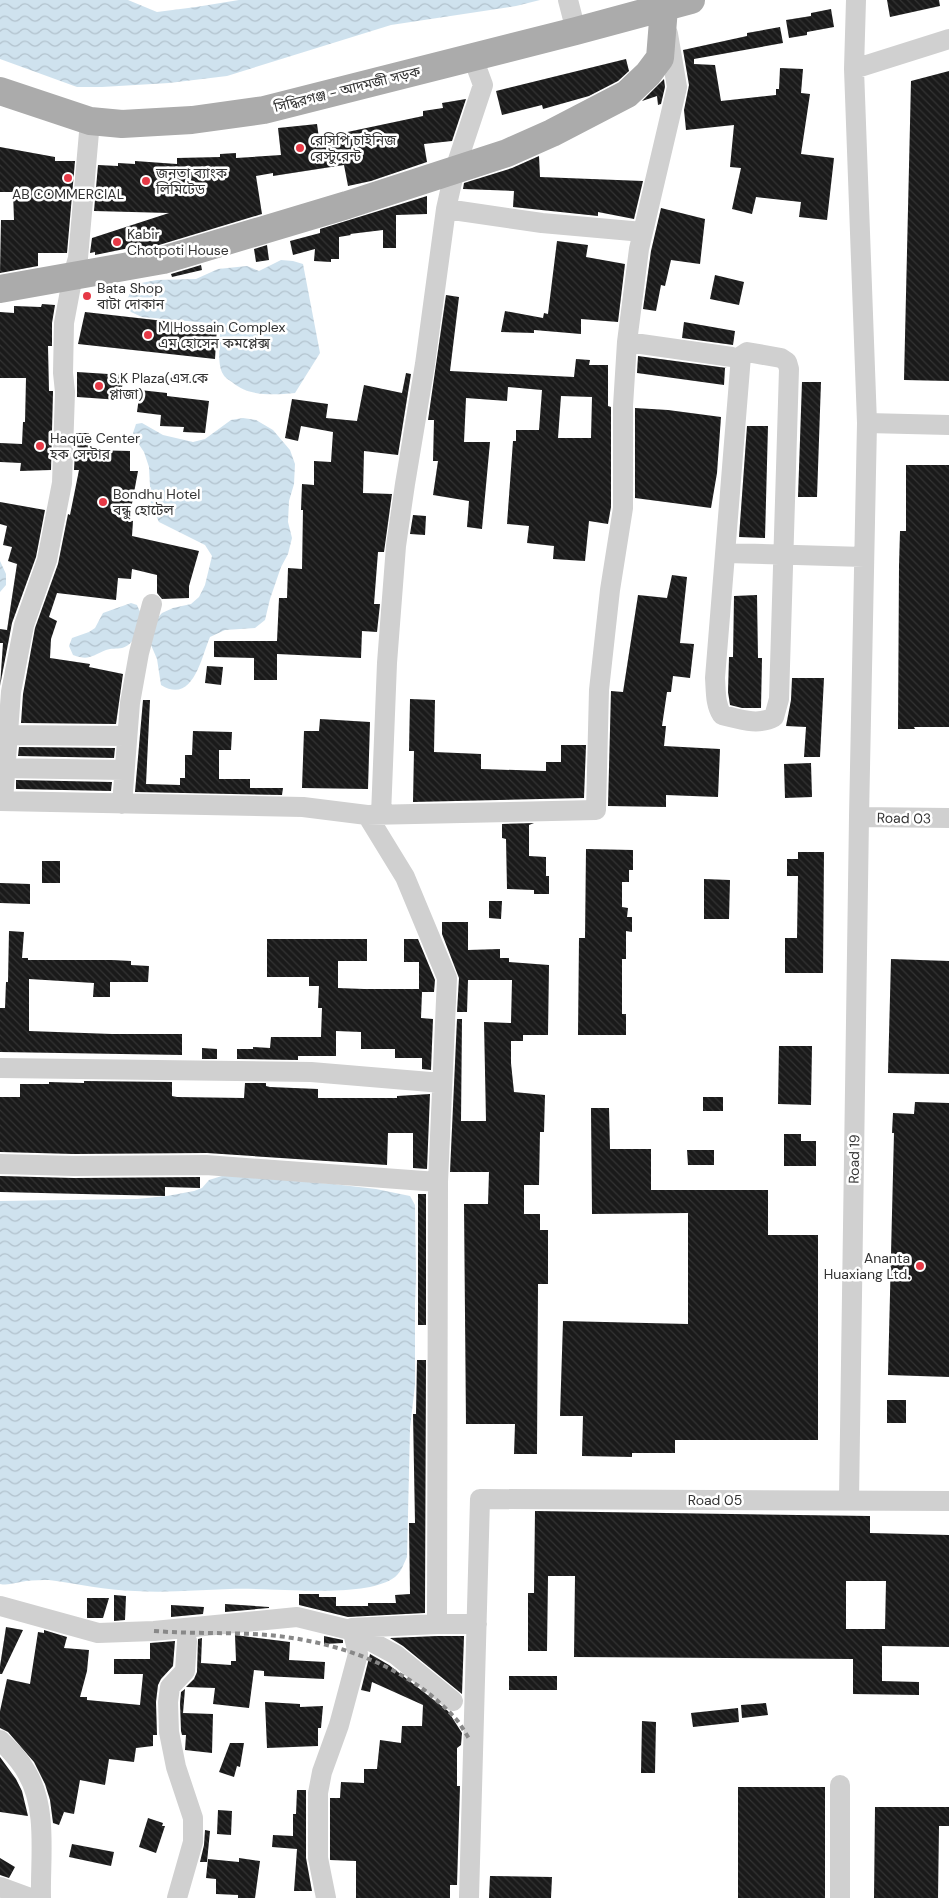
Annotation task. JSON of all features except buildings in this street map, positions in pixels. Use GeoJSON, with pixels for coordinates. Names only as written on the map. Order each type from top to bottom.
{"type":"FeatureCollection","features":[{"type":"Feature","properties":{"kind":"main road","name":"সিদ্ধিরগঞ্জ - আদমজী সড়ক"},"geometry":{"type":"LineString","coordinates":[[0,92],[90,121],[138,123],[192,120],[233,115],[264,110],[473,58],[691,0]]}},
{"type":"Feature","properties":{"kind":"main road"},"geometry":{"type":"LineString","coordinates":[[0,289],[163,260],[347,205],[507,153],[552,134],[627,94],[648,74],[660,58],[664,8]]}},
{"type":"Feature","properties":{"kind":"street"},"geometry":{"type":"LineString","coordinates":[[568,0],[576,32]]}},
{"type":"Feature","properties":{"kind":"street","name":"Road 19"},"geometry":{"type":"LineString","coordinates":[[849,1500],[867,423],[854,69],[856,0]]}},
{"type":"Feature","properties":{"kind":"street"},"geometry":{"type":"LineString","coordinates":[[90,121],[78,258],[64,323],[63,373],[65,392],[62,484],[48,560],[24,625],[11,692],[4,735],[1,801],[303,806],[374,815],[596,810],[598,690],[610,590],[623,508],[623,406],[627,342],[639,249],[677,86],[664,8]]}},
{"type":"Feature","properties":{"kind":"street"},"geometry":{"type":"LineString","coordinates":[[854,69],[949,39]]}},
{"type":"Feature","properties":{"kind":"street"},"geometry":{"type":"LineString","coordinates":[[437,1624],[438,1182],[447,978],[405,876],[374,815],[396,546],[425,364],[446,209],[455,170],[483,85],[473,58]]}},
{"type":"Feature","properties":{"kind":"street"},"geometry":{"type":"LineString","coordinates":[[446,209],[542,223],[643,232]]}},
{"type":"Feature","properties":{"kind":"street"},"geometry":{"type":"LineString","coordinates":[[627,342],[732,357]]}},
{"type":"Feature","properties":{"kind":"street"},"geometry":{"type":"LineString","coordinates":[[747,352],[781,358],[787,362],[789,369],[784,554],[777,711],[774,717],[765,722],[742,720],[722,715],[718,708],[715,678],[741,356],[747,352]]}},
{"type":"Feature","properties":{"kind":"street"},"geometry":{"type":"LineString","coordinates":[[867,423],[949,425]]}},
{"type":"Feature","properties":{"kind":"street"},"geometry":{"type":"LineString","coordinates":[[726,553],[864,557]]}},
{"type":"Feature","properties":{"kind":"street"},"geometry":{"type":"LineString","coordinates":[[122,804],[130,703],[139,653],[152,604]]}},
{"type":"Feature","properties":{"kind":"street"},"geometry":{"type":"LineString","coordinates":[[4,735],[127,736]]}},
{"type":"Feature","properties":{"kind":"street"},"geometry":{"type":"LineString","coordinates":[[2,769],[124,770]]}},
{"type":"Feature","properties":{"kind":"street","name":"Road 03"},"geometry":{"type":"LineString","coordinates":[[859,817],[949,818]]}},
{"type":"Feature","properties":{"kind":"street"},"geometry":{"type":"LineString","coordinates":[[0,1068],[311,1072],[442,1082]]}},
{"type":"Feature","properties":{"kind":"street"},"geometry":{"type":"LineString","coordinates":[[0,1164],[74,1166],[206,1165],[438,1182]]}},
{"type":"Feature","properties":{"kind":"street","name":"Road 05"},"geometry":{"type":"LineString","coordinates":[[477,1624],[480,1499],[949,1500]]}},
{"type":"Feature","properties":{"kind":"street"},"geometry":{"type":"LineString","coordinates":[[0,1606],[98,1633],[154,1631],[296,1617],[350,1630],[396,1655],[453,1701]]}},
{"type":"Feature","properties":{"kind":"street"},"geometry":{"type":"LineString","coordinates":[[326,1898],[318,1858],[318,1793],[322,1772],[339,1725],[358,1654],[352,1628],[477,1624],[469,1898]]}},
{"type":"Feature","properties":{"kind":"street"},"geometry":{"type":"LineString","coordinates":[[177,1898],[193,1842],[193,1818],[176,1767],[169,1732],[168,1702],[170,1687],[185,1671],[187,1641]]}},
{"type":"Feature","properties":{"kind":"street"},"geometry":{"type":"LineString","coordinates":[[0,1740],[18,1759],[34,1789],[40,1814],[41,1898]]}},
{"type":"Feature","properties":{"kind":"street"},"geometry":{"type":"LineString","coordinates":[[840,1785],[840,1898]]}},
{"type":"Feature","properties":{"kind":"street"},"geometry":{"type":"LineString","coordinates":[[0,1887],[30,1898]]}},
{"type":"Feature","properties":{"kind":"water"},"geometry":{"type":"Polygon","coordinates":[[[0,0],[128,0],[157,12],[239,0],[540,0],[516,6],[391,25],[227,76],[169,83],[77,87],[0,59],[0,0]]]}},
{"type":"Feature","properties":{"kind":"water"},"geometry":{"type":"Polygon","coordinates":[[[281,260],[303,264],[320,353],[295,393],[254,393],[239,387],[225,377],[220,363],[220,324],[142,317],[131,312],[125,304],[131,291],[141,283],[157,280],[196,279],[218,269],[247,266],[259,271],[281,260]]]}},
{"type":"Feature","properties":{"kind":"water"},"geometry":{"type":"Polygon","coordinates":[[[243,418],[256,420],[273,430],[290,450],[295,464],[294,484],[289,501],[288,522],[292,538],[288,554],[281,567],[265,620],[255,628],[225,630],[210,637],[194,676],[181,689],[172,690],[161,685],[157,659],[151,645],[154,622],[162,613],[173,608],[191,604],[199,597],[205,585],[212,556],[205,545],[159,522],[151,505],[149,467],[144,452],[133,433],[136,424],[142,423],[163,435],[193,442],[205,439],[231,420],[243,418]]]}},
{"type":"Feature","properties":{"kind":"water"},"geometry":{"type":"Polygon","coordinates":[[[0,561],[6,574],[6,585],[0,592],[0,561]]]}},
{"type":"Feature","properties":{"kind":"water"},"geometry":{"type":"Polygon","coordinates":[[[131,603],[137,605],[141,616],[138,631],[130,643],[122,648],[108,649],[90,657],[83,658],[73,655],[69,646],[72,638],[95,628],[103,613],[131,603]]]}},
{"type":"Feature","properties":{"kind":"water"},"geometry":{"type":"Polygon","coordinates":[[[225,1175],[376,1189],[410,1196],[415,1205],[415,1385],[410,1428],[407,1557],[398,1575],[377,1585],[359,1589],[314,1591],[230,1589],[147,1592],[49,1580],[7,1585],[0,1584],[0,1201],[137,1199],[167,1196],[194,1191],[202,1188],[209,1180],[225,1175]]]}},
{"type":"Feature","properties":{"kind":"railway"},"geometry":{"type":"LineString","coordinates":[[154,1631],[268,1635],[294,1638],[345,1650],[393,1670],[416,1684],[455,1718],[470,1740]]}},
{"type":"Feature","properties":{"kind":"place","name":"রেসিপি চাইনিজ রেস্টুরেন্ট"},"geometry":{"type":"Point","coordinates":[300,148]}},
{"type":"Feature","properties":{"kind":"place","name":"AB COMMERCIAL"},"geometry":{"type":"Point","coordinates":[68,178]}},
{"type":"Feature","properties":{"kind":"place","name":"জনতা ব্যাংক লিমিটেড"},"geometry":{"type":"Point","coordinates":[146,181]}},
{"type":"Feature","properties":{"kind":"place","name":"Kabir Chotpoti House"},"geometry":{"type":"Point","coordinates":[117,242]}},
{"type":"Feature","properties":{"kind":"place","name":"Bata Shop বাটা দোকান"},"geometry":{"type":"Point","coordinates":[87,296]}},
{"type":"Feature","properties":{"kind":"place","name":"M Hossain Complex এম হোসেন কমপ্লেক্স"},"geometry":{"type":"Point","coordinates":[148,335]}},
{"type":"Feature","properties":{"kind":"place","name":"S.K Plaza(এস.কে প্লাজা)"},"geometry":{"type":"Point","coordinates":[99,386]}},
{"type":"Feature","properties":{"kind":"place","name":"Haque Center হক সেন্টার"},"geometry":{"type":"Point","coordinates":[40,446]}},
{"type":"Feature","properties":{"kind":"place","name":"Bondhu Hotel বন্ধু হোটেল"},"geometry":{"type":"Point","coordinates":[103,502]}},
{"type":"Feature","properties":{"kind":"place","name":"Ananta Huaxiang Ltd."},"geometry":{"type":"Point","coordinates":[920,1266]}}]}
